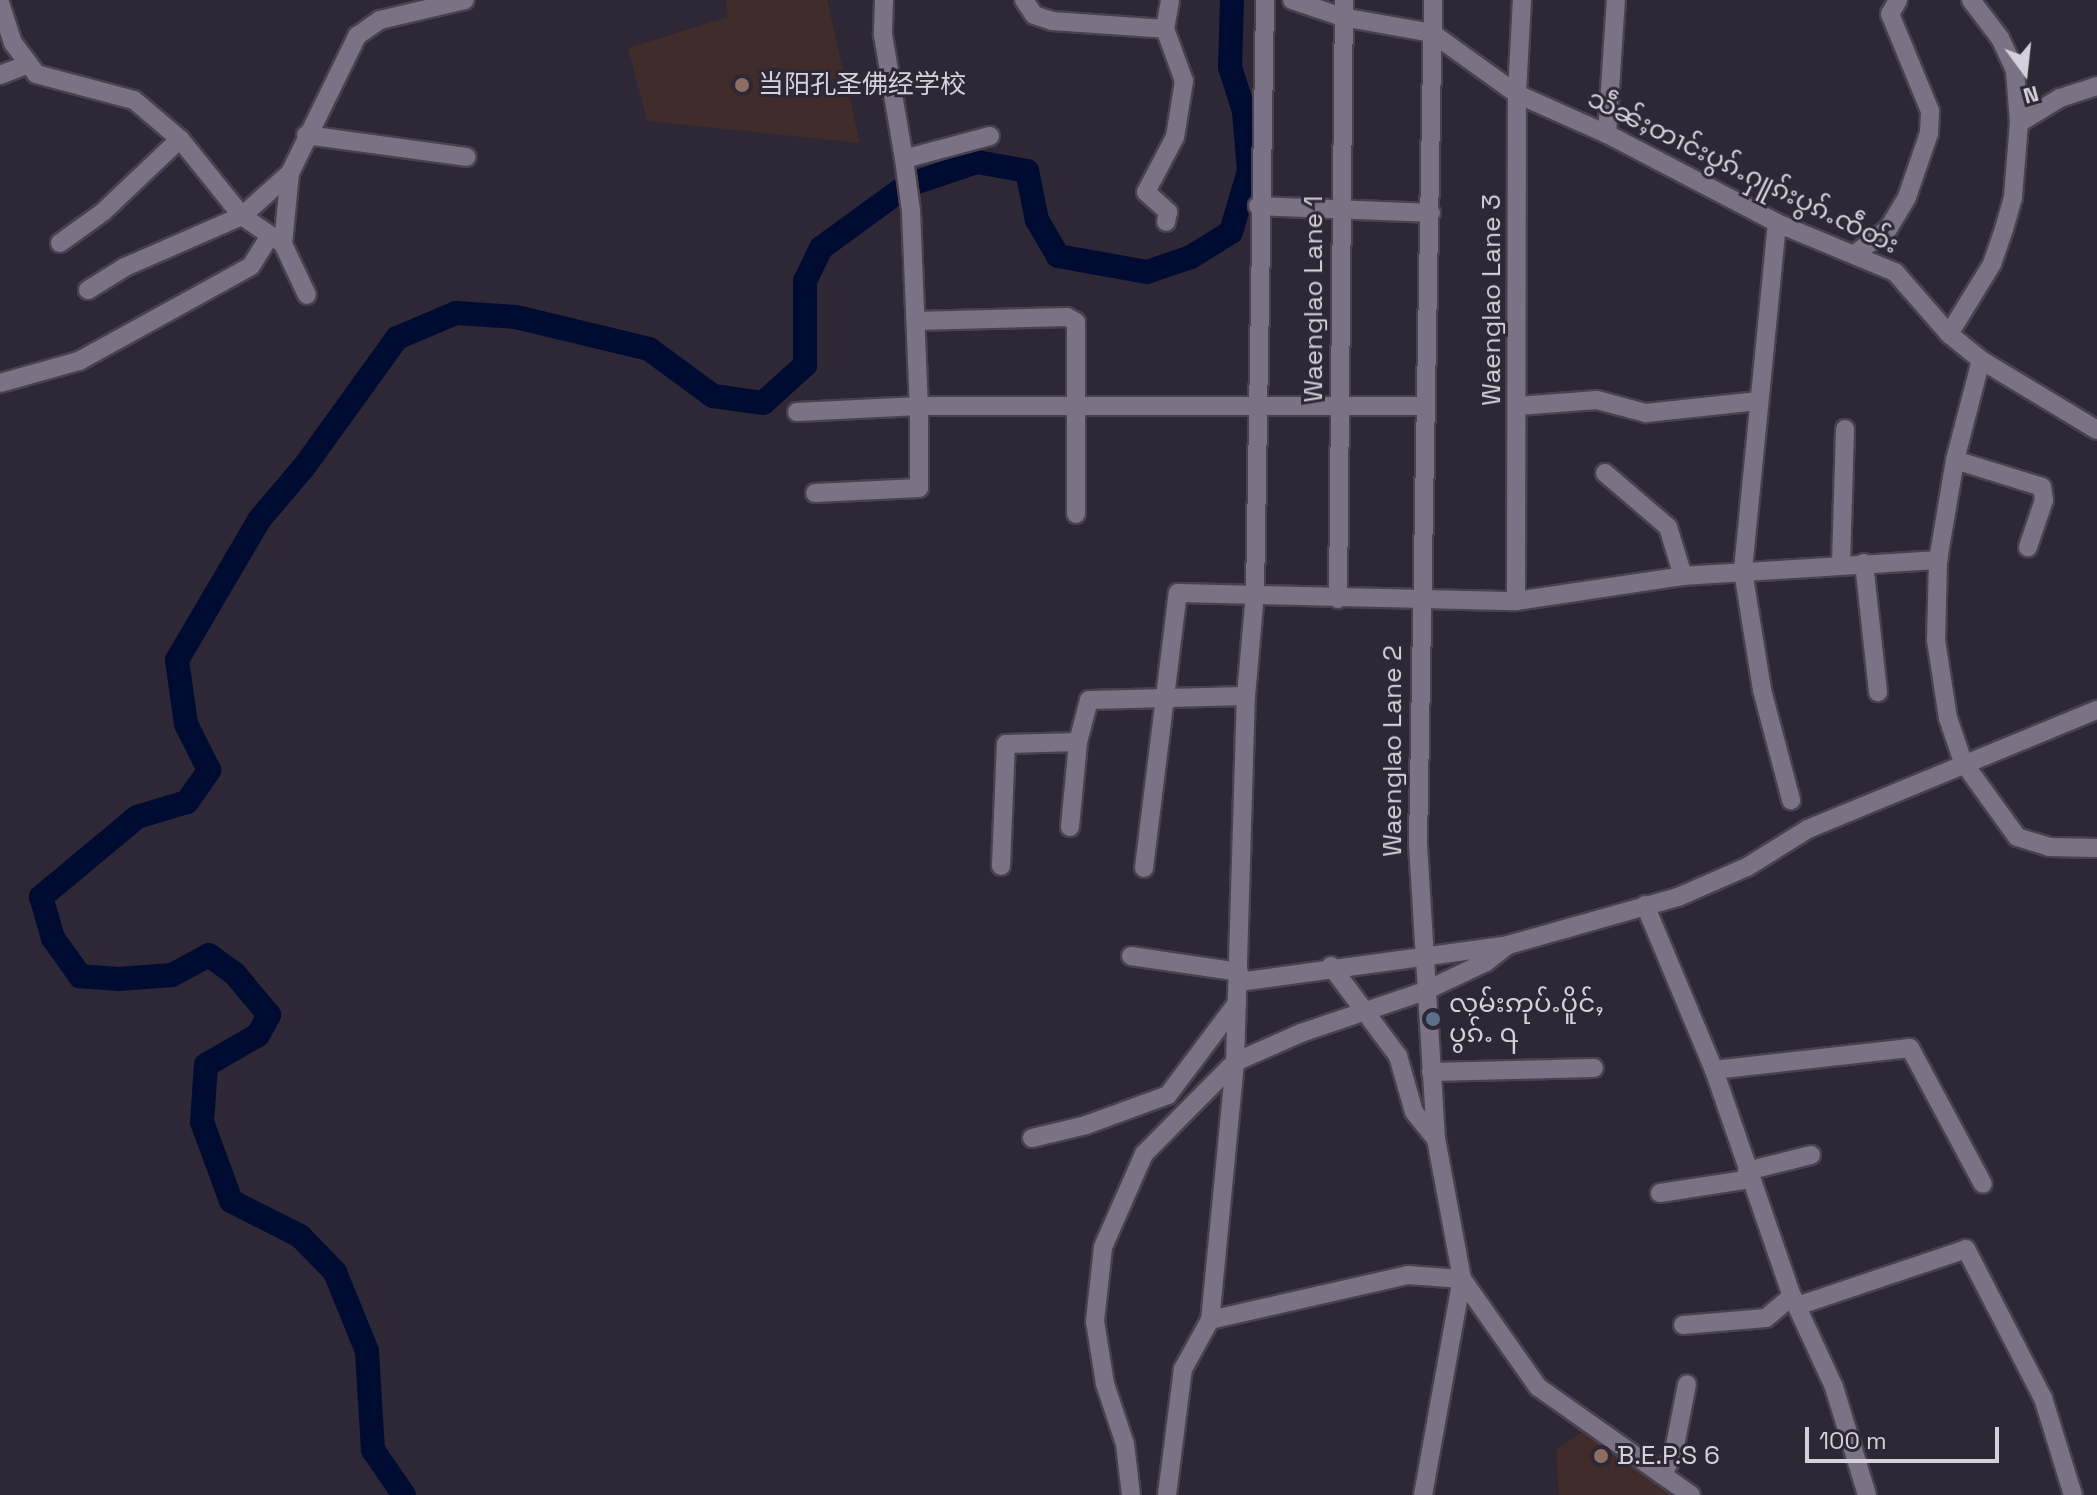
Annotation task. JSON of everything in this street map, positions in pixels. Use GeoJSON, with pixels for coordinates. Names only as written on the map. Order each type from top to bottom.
{"type":"FeatureCollection","features":[{"type":"Feature","properties":{"kind":"street"},"geometry":{"type":"LineString","coordinates":[[0,383],[79,361],[251,266],[276,240],[290,173],[306,135],[367,26],[461,0]]}},
{"type":"Feature","properties":{"kind":"street"},"geometry":{"type":"LineString","coordinates":[[815,493],[919,488],[916,321],[904,159],[883,35],[884,0]]}},
{"type":"Feature","properties":{"kind":"street"},"geometry":{"type":"LineString","coordinates":[[1024,0],[1034,15],[1052,21],[1165,29]]}},
{"type":"Feature","properties":{"kind":"street"},"geometry":{"type":"LineString","coordinates":[[1166,222],[1168,212],[1146,192],[1175,137],[1184,81],[1165,29],[1170,0]]}},
{"type":"Feature","properties":{"kind":"street"},"geometry":{"type":"LineString","coordinates":[[1167,1495],[1183,1369],[1210,1320],[1235,1062],[1246,696],[1255,593],[1258,206],[1265,0]]}},
{"type":"Feature","properties":{"kind":"street","name":"သဵၼ်ႈတၢင်းပွၵ်ႉႁူၵ်းပွၵ်ႉၸဵတ်း"},"geometry":{"type":"LineString","coordinates":[[1292,0],[1343,9],[1432,33],[1517,94],[1607,134],[1777,223],[1895,272],[1949,334],[1981,360],[2097,430]]}},
{"type":"Feature","properties":{"kind":"street","name":"Waenglao Lane 2"},"geometry":{"type":"LineString","coordinates":[[1423,1495],[1462,1279],[1436,1139],[1422,953],[1419,600],[1431,213],[1433,0]]}},
{"type":"Feature","properties":{"kind":"street","name":"Waenglao Lane 3"},"geometry":{"type":"LineString","coordinates":[[1516,601],[1517,94],[1522,0]]}},
{"type":"Feature","properties":{"kind":"street"},"geometry":{"type":"LineString","coordinates":[[1607,134],[1616,0]]}},
{"type":"Feature","properties":{"kind":"street"},"geometry":{"type":"LineString","coordinates":[[1855,254],[1888,229],[1907,197],[1929,133],[1930,111],[1890,14],[1898,0]]}},
{"type":"Feature","properties":{"kind":"street"},"geometry":{"type":"LineString","coordinates":[[1949,334],[1992,264],[2004,229],[2013,197],[2019,123],[2015,70],[2000,38],[1971,0]]}},
{"type":"Feature","properties":{"kind":"street"},"geometry":{"type":"LineString","coordinates":[[0,3],[13,43],[36,74],[134,100],[180,139],[242,216],[276,240],[307,295]]}},
{"type":"Feature","properties":{"kind":"street","name":"Waenglao Lane 1"},"geometry":{"type":"LineString","coordinates":[[1338,599],[1343,9]]}},
{"type":"Feature","properties":{"kind":"street"},"geometry":{"type":"LineString","coordinates":[[0,75],[29,64]]}},
{"type":"Feature","properties":{"kind":"street"},"geometry":{"type":"LineString","coordinates":[[2019,123],[2060,98],[2097,86]]}},
{"type":"Feature","properties":{"kind":"street"},"geometry":{"type":"LineString","coordinates":[[306,135],[466,157]]}},
{"type":"Feature","properties":{"kind":"street"},"geometry":{"type":"LineString","coordinates":[[904,159],[990,136]]}},
{"type":"Feature","properties":{"kind":"street"},"geometry":{"type":"LineString","coordinates":[[60,243],[103,212],[180,139]]}},
{"type":"Feature","properties":{"kind":"street"},"geometry":{"type":"LineString","coordinates":[[88,290],[125,267],[242,216],[290,173]]}},
{"type":"Feature","properties":{"kind":"street"},"geometry":{"type":"LineString","coordinates":[[1258,206],[1431,213]]}},
{"type":"Feature","properties":{"kind":"street"},"geometry":{"type":"LineString","coordinates":[[1777,223],[1743,571],[1762,690],[1791,800]]}},
{"type":"Feature","properties":{"kind":"street"},"geometry":{"type":"LineString","coordinates":[[916,321],[1067,317],[1079,329],[1076,514]]}},
{"type":"Feature","properties":{"kind":"street"},"geometry":{"type":"LineString","coordinates":[[1981,360],[1955,460],[1938,560],[1936,640],[1948,718],[1963,762],[2017,837],[2049,847],[2097,848]]}},
{"type":"Feature","properties":{"kind":"street"},"geometry":{"type":"LineString","coordinates":[[1518,406],[1597,400],[1646,413],[1758,401]]}},
{"type":"Feature","properties":{"kind":"street"},"geometry":{"type":"LineString","coordinates":[[797,412],[919,406],[1076,404],[1256,408],[1426,406]]}},
{"type":"Feature","properties":{"kind":"street"},"geometry":{"type":"LineString","coordinates":[[1841,564],[1845,429]]}},
{"type":"Feature","properties":{"kind":"street"},"geometry":{"type":"LineString","coordinates":[[1955,460],[2042,487],[2044,500],[2028,547]]}},
{"type":"Feature","properties":{"kind":"street"},"geometry":{"type":"LineString","coordinates":[[1605,473],[1668,527],[1683,576]]}},
{"type":"Feature","properties":{"kind":"street"},"geometry":{"type":"LineString","coordinates":[[1144,868],[1161,697],[1178,593],[1516,601],[1683,576],[1938,560]]}},
{"type":"Feature","properties":{"kind":"street"},"geometry":{"type":"LineString","coordinates":[[1864,563],[1878,692]]}},
{"type":"Feature","properties":{"kind":"street"},"geometry":{"type":"LineString","coordinates":[[1070,827],[1078,742],[1089,700],[1246,696]]}},
{"type":"Feature","properties":{"kind":"street"},"geometry":{"type":"LineString","coordinates":[[1131,956],[1239,977],[1508,945],[1678,897],[1747,867],[1808,829],[1963,762],[2097,710]]}},
{"type":"Feature","properties":{"kind":"street"},"geometry":{"type":"LineString","coordinates":[[1001,866],[1006,744],[1078,742]]}},
{"type":"Feature","properties":{"kind":"street"},"geometry":{"type":"LineString","coordinates":[[1645,905],[1714,1070],[1796,1301],[1834,1387],[1867,1495]]}},
{"type":"Feature","properties":{"kind":"street"},"geometry":{"type":"LineString","coordinates":[[1131,1495],[1125,1444],[1105,1384],[1095,1321],[1103,1247],[1144,1154],[1235,1062],[1425,991],[1486,962],[1508,945]]}},
{"type":"Feature","properties":{"kind":"street"},"geometry":{"type":"LineString","coordinates":[[1331,966],[1369,1011],[1398,1056],[1414,1112],[1436,1139]]}},
{"type":"Feature","properties":{"kind":"street"},"geometry":{"type":"LineString","coordinates":[[1032,1138],[1168,1095],[1237,1003]]}},
{"type":"Feature","properties":{"kind":"street"},"geometry":{"type":"LineString","coordinates":[[1714,1070],[1910,1048],[1983,1184]]}},
{"type":"Feature","properties":{"kind":"street"},"geometry":{"type":"LineString","coordinates":[[1431,1072],[1594,1068]]}},
{"type":"Feature","properties":{"kind":"street"},"geometry":{"type":"LineString","coordinates":[[1660,1193],[1749,1175],[1811,1155]]}},
{"type":"Feature","properties":{"kind":"street"},"geometry":{"type":"LineString","coordinates":[[1683,1325],[1766,1318],[1796,1301],[1966,1249],[2043,1398],[2073,1495]]}},
{"type":"Feature","properties":{"kind":"street"},"geometry":{"type":"LineString","coordinates":[[1210,1320],[1408,1275],[1462,1279],[1538,1387],[1667,1483],[1691,1495]]}},
{"type":"Feature","properties":{"kind":"street"},"geometry":{"type":"LineString","coordinates":[[1667,1483],[1687,1384]]}},
{"type":"Feature","properties":{"kind":"shaded area","name":"当阳孔圣佛经学校"},"geometry":{"type":"Polygon","coordinates":[[[726,0],[827,0],[860,143],[647,121],[628,48],[728,17],[726,0]]]}},
{"type":"Feature","properties":{"kind":"shaded area","name":"B.E.P.S 6"},"geometry":{"type":"Polygon","coordinates":[[[1593,1424],[1681,1495],[1559,1495],[1556,1450],[1593,1424]]]}},
{"type":"Feature","properties":{"kind":"waterway"},"geometry":{"type":"LineString","coordinates":[[404,1495],[373,1450],[367,1351],[335,1272],[300,1236],[231,1201],[202,1122],[206,1065],[258,1035],[269,1015],[235,974],[209,955],[172,975],[119,979],[80,976],[53,938],[41,897],[137,817],[187,802],[209,770],[186,724],[177,660],[259,520],[304,467],[397,338],[456,313],[516,317],[649,349],[713,396],[763,403],[805,365],[805,281],[821,248],[906,186],[977,162],[1027,171],[1037,220],[1058,256],[1147,272],[1191,257],[1231,232],[1249,171],[1244,111],[1230,67],[1232,0]]}},
{"type":"Feature","properties":{"kind":"place","name":"当阳孔圣佛经学校"},"geometry":{"type":"Point","coordinates":[742,85]}},
{"type":"Feature","properties":{"kind":"place","name":"လုမ်းဢုပ်ႉပိူင်ႇ ပွၵ်ႉ ႖"},"geometry":{"type":"Point","coordinates":[1433,1019]}},
{"type":"Feature","properties":{"kind":"place","name":"B.E.P.S 6"},"geometry":{"type":"Point","coordinates":[1601,1456]}}]}
